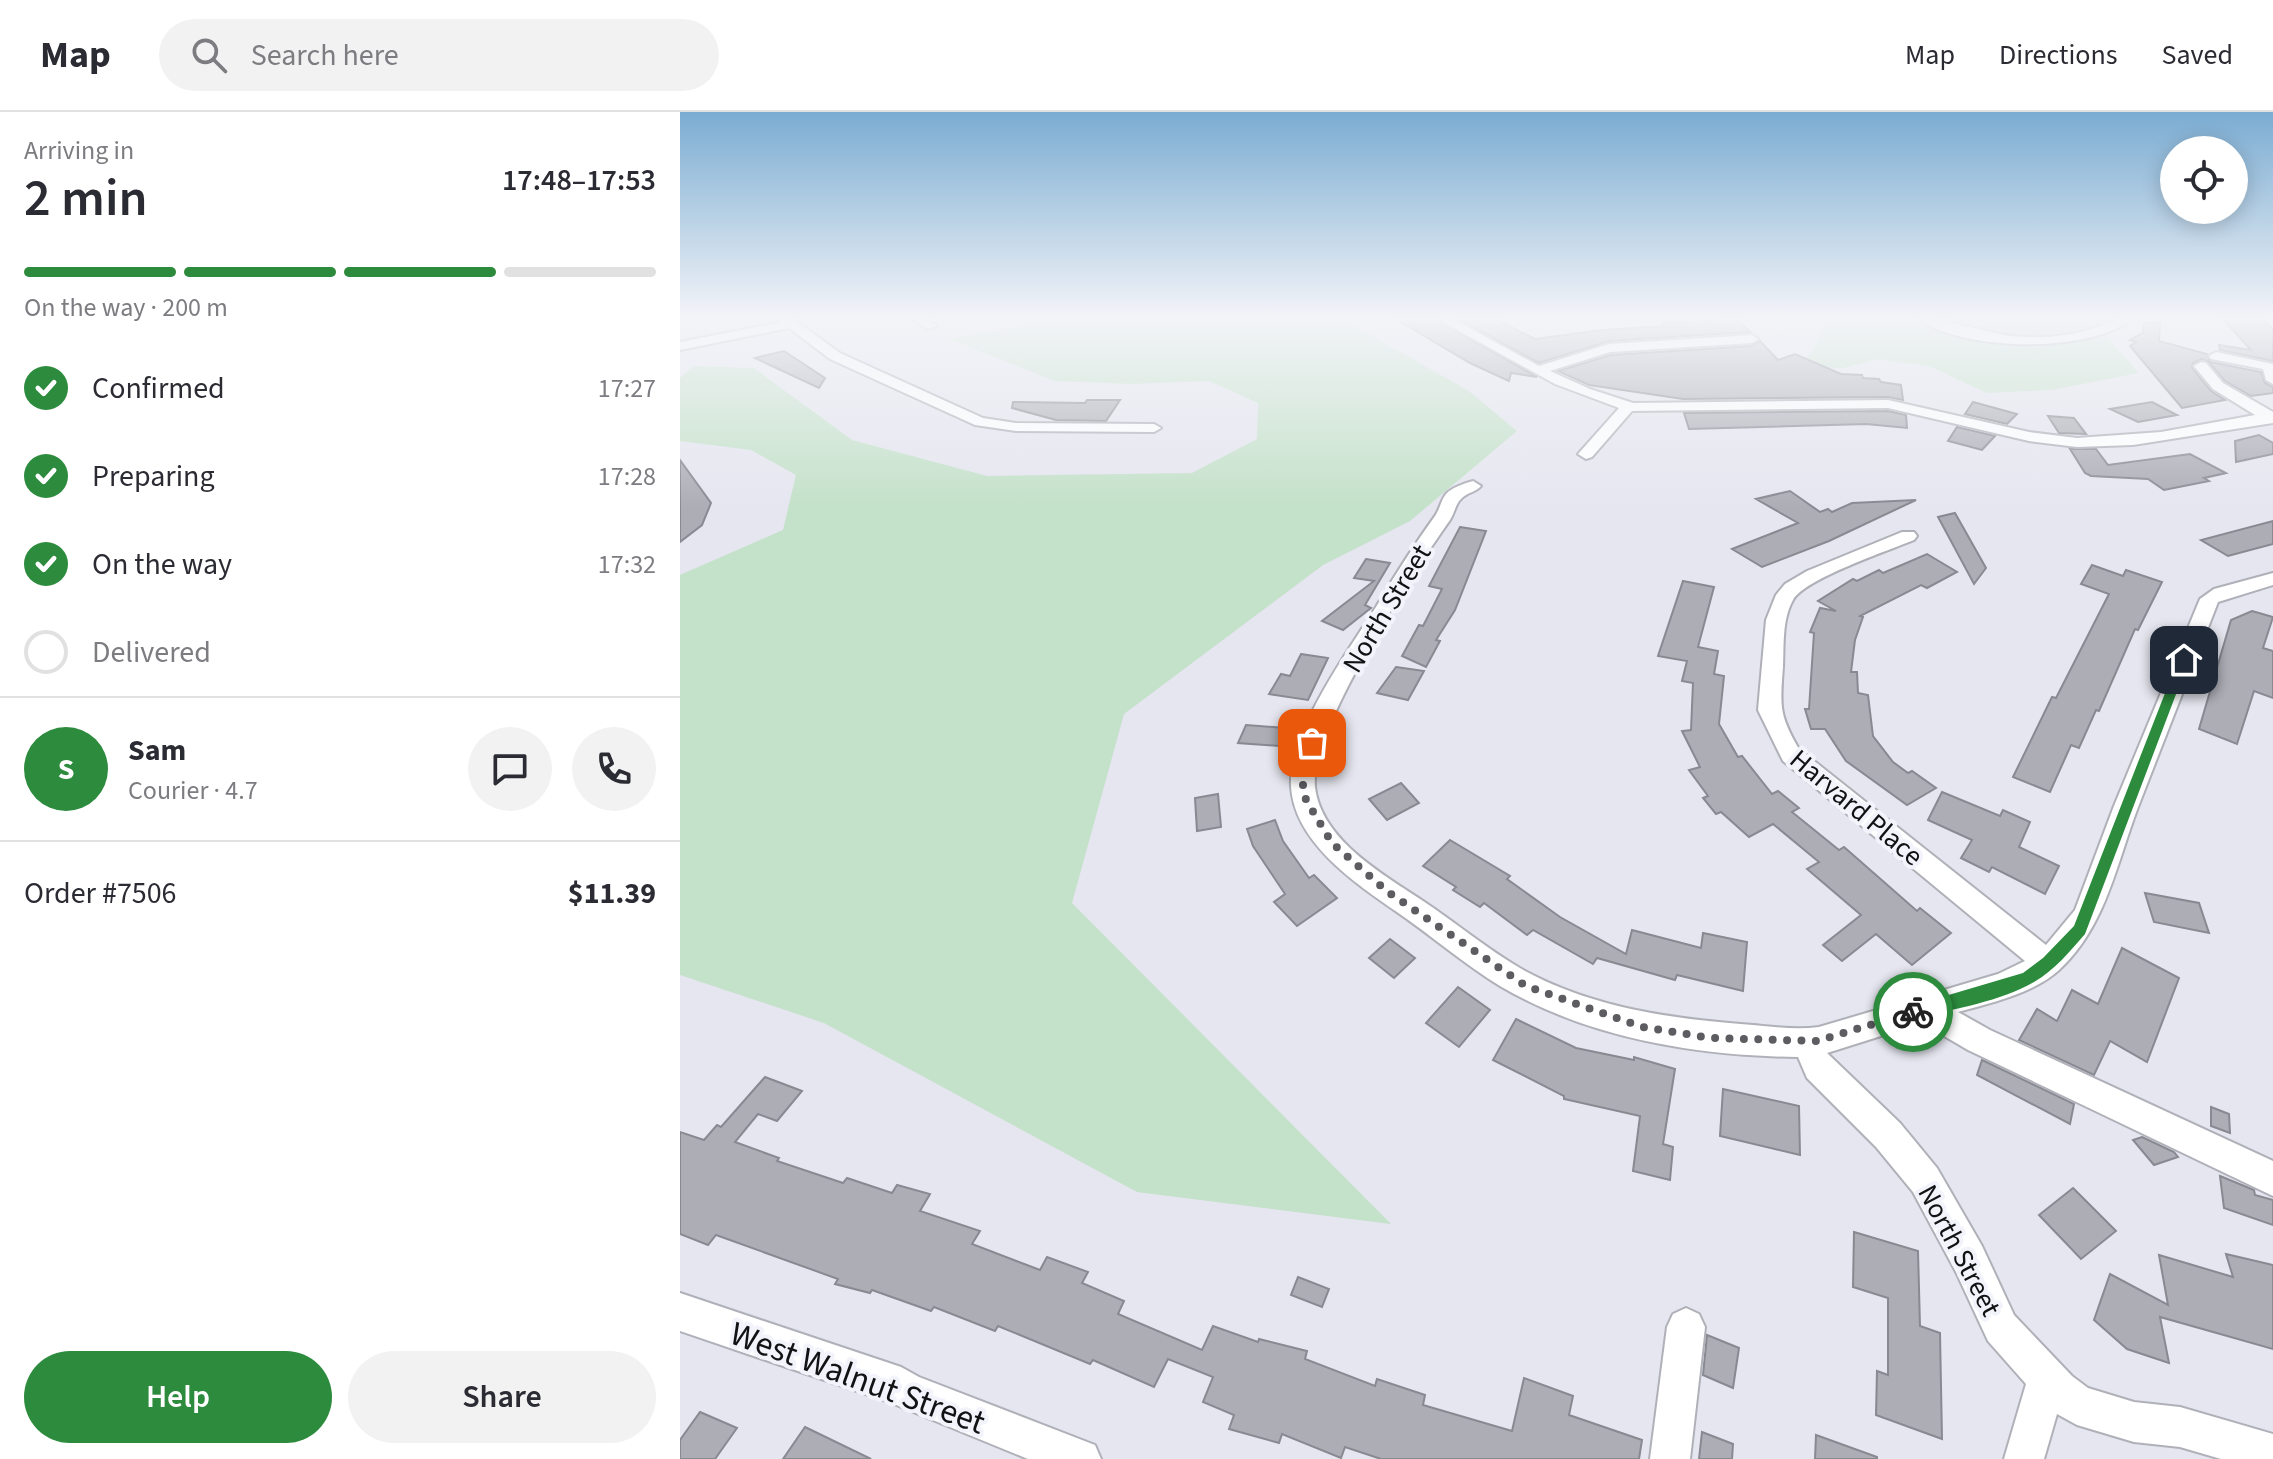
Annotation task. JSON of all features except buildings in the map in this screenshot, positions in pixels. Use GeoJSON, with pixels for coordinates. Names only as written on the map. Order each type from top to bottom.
{"type":"FeatureCollection","features":[{"type":"Feature","properties":{"kind":"street"},"geometry":{"type":"LineString","coordinates":[[888,381],[980,422],[1016,427],[1154,428]]}},
{"type":"Feature","properties":{"kind":"street"},"geometry":{"type":"LineString","coordinates":[[1565,381],[1601,397],[1652,409],[1888,404],[1929,411],[2028,437],[2100,444],[2271,418]]}},
{"type":"Feature","properties":{"kind":"street"},"geometry":{"type":"LineString","coordinates":[[2214,381],[2271,418]]}},
{"type":"Feature","properties":{"kind":"street"},"geometry":{"type":"LineString","coordinates":[[1586,454],[1629,406]]}},
{"type":"Feature","properties":{"kind":"street","name":"North Street"},"geometry":{"type":"LineString","coordinates":[[1473,486],[1453,496],[1446,517],[1427,537],[1353,661],[1319,726],[1306,760],[1303,785],[1306,800],[1321,829],[1332,843],[1378,884],[1526,986],[1556,999],[1674,1034],[1807,1042],[1818,1068],[1888,1135],[1925,1180],[1969,1259],[2001,1328],[2047,1380]]}},
{"type":"Feature","properties":{"kind":"street","name":"Harvard Place"},"geometry":{"type":"LineString","coordinates":[[1908,536],[1814,575],[1792,588],[1783,599],[1776,620],[1770,687],[1771,716],[1791,755],[2048,963]]}},
{"type":"Feature","properties":{"kind":"street"},"geometry":{"type":"LineString","coordinates":[[1807,1042],[2005,986],[2028,977],[2048,963],[2080,930],[2087,915],[2126,806],[2210,599],[2273,579]]}},
{"type":"Feature","properties":{"kind":"street"},"geometry":{"type":"LineString","coordinates":[[1925,1009],[1979,1040],[2273,1179]]}},
{"type":"Feature","properties":{"kind":"street","name":"West Walnut Street"},"geometry":{"type":"LineString","coordinates":[[680,1312],[901,1387],[1031,1451],[1081,1459]]}},
{"type":"Feature","properties":{"kind":"street"},"geometry":{"type":"LineString","coordinates":[[1670,1459],[1686,1327]]}},
{"type":"Feature","properties":{"kind":"street"},"geometry":{"type":"LineString","coordinates":[[2047,1380],[2077,1405],[2134,1422],[2180,1427],[2273,1454]]}},
{"type":"Feature","properties":{"kind":"street"},"geometry":{"type":"LineString","coordinates":[[2024,1459],[2044,1401],[2047,1380]]}},
{"type":"Feature","properties":{"kind":"green space"},"geometry":{"type":"Polygon","coordinates":[[[680,381],[772,381],[852,440],[987,476],[1192,473],[1257,439],[1258,403],[1209,381],[1131,384],[1055,381],[1451,381],[1469,391],[1517,431],[1410,521],[1323,565],[1124,714],[1072,903],[1391,1224],[1137,1192],[824,1023],[680,975],[680,575],[783,530],[796,475],[751,450],[680,441],[680,381]]]}},
{"type":"Feature","properties":{"kind":"green space"},"geometry":{"type":"Polygon","coordinates":[[[1961,381],[2099,381],[2052,390],[1987,393],[1961,381]]]}},
{"type":"Feature","properties":{"kind":"way so far"},"geometry":{"type":"LineString","coordinates":[[1312,743],[1304,768],[1303,785],[1306,800],[1332,843],[1388,892],[1526,986],[1642,1027],[1711,1038],[1817,1041],[1913,1012]]}},
{"type":"Feature","properties":{"kind":"route"},"geometry":{"type":"LineString","coordinates":[[1913,1012],[1990,992],[2028,977],[2048,963],[2080,930],[2184,660]]}}]}
